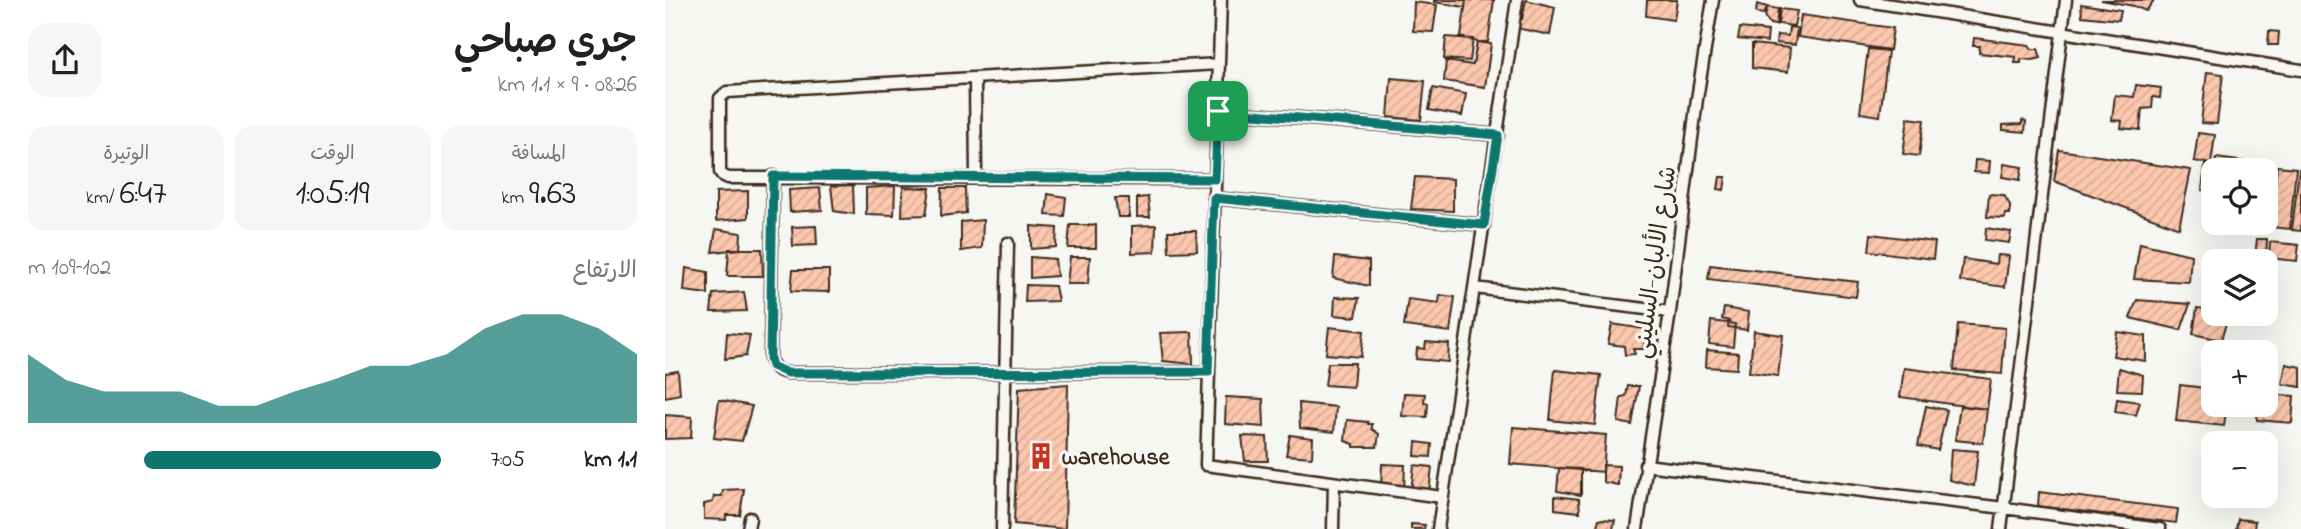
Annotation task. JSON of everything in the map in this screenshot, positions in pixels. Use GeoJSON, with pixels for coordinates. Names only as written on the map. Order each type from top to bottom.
{"type":"FeatureCollection","features":[{"type":"Feature","properties":{"kind":"street"},"geometry":{"type":"LineString","coordinates":[[1221,0],[1206,465],[1442,497]]}},
{"type":"Feature","properties":{"kind":"street"},"geometry":{"type":"LineString","coordinates":[[1438,529],[1517,0]]}},
{"type":"Feature","properties":{"kind":"street","name":"شارع الألبان-السليني"},"geometry":{"type":"LineString","coordinates":[[1637,529],[1713,0]]}},
{"type":"Feature","properties":{"kind":"street"},"geometry":{"type":"LineString","coordinates":[[1860,0],[2301,70]]}},
{"type":"Feature","properties":{"kind":"street"},"geometry":{"type":"LineString","coordinates":[[2001,529],[2066,0]]}},
{"type":"Feature","properties":{"kind":"street"},"geometry":{"type":"LineString","coordinates":[[1215,179],[728,178],[720,172],[720,98],[725,93],[1219,65]]}},
{"type":"Feature","properties":{"kind":"street"},"geometry":{"type":"LineString","coordinates":[[975,79],[976,177]]}},
{"type":"Feature","properties":{"kind":"street"},"geometry":{"type":"LineString","coordinates":[[1218,111],[1498,135]]}},
{"type":"Feature","properties":{"kind":"street"},"geometry":{"type":"LineString","coordinates":[[773,176],[770,359],[772,366],[787,373],[1208,372]]}},
{"type":"Feature","properties":{"kind":"street"},"geometry":{"type":"LineString","coordinates":[[1214,198],[1484,225]]}},
{"type":"Feature","properties":{"kind":"street"},"geometry":{"type":"LineString","coordinates":[[1002,529],[1008,243]]}},
{"type":"Feature","properties":{"kind":"street"},"geometry":{"type":"LineString","coordinates":[[1475,288],[1669,312]]}},
{"type":"Feature","properties":{"kind":"street"},"geometry":{"type":"LineString","coordinates":[[1645,465],[2160,529]]}},
{"type":"Feature","properties":{"kind":"street"},"geometry":{"type":"LineString","coordinates":[[1333,529],[1334,483]]}},
{"type":"Feature","properties":{"kind":"building"},"geometry":{"type":"Polygon","coordinates":[[[1434,0],[1466,0],[1465,7],[1434,0]]]}},
{"type":"Feature","properties":{"kind":"building"},"geometry":{"type":"Polygon","coordinates":[[[1466,0],[1494,0],[1488,42],[1461,37],[1466,0]]]}},
{"type":"Feature","properties":{"kind":"building"},"geometry":{"type":"Polygon","coordinates":[[[1526,0],[1555,7],[1550,35],[1516,28],[1517,18],[1522,19],[1526,0]]]}},
{"type":"Feature","properties":{"kind":"building"},"geometry":{"type":"Polygon","coordinates":[[[1647,0],[1677,0],[1674,20],[1646,16],[1647,0]]]}},
{"type":"Feature","properties":{"kind":"building"},"geometry":{"type":"Polygon","coordinates":[[[2101,0],[2154,0],[2146,11],[2101,0]]]}},
{"type":"Feature","properties":{"kind":"building"},"geometry":{"type":"Polygon","coordinates":[[[1414,2],[1437,5],[1433,32],[1413,31],[1414,2]]]}},
{"type":"Feature","properties":{"kind":"building"},"geometry":{"type":"Polygon","coordinates":[[[1757,4],[1767,7],[1764,14],[1756,13],[1757,4]]]}},
{"type":"Feature","properties":{"kind":"building"},"geometry":{"type":"Polygon","coordinates":[[[2081,4],[2121,10],[2119,20],[2082,16],[2081,4]]]}},
{"type":"Feature","properties":{"kind":"building"},"geometry":{"type":"Polygon","coordinates":[[[1767,7],[1778,9],[1776,25],[1770,24],[1765,18],[1767,7]]]}},
{"type":"Feature","properties":{"kind":"building"},"geometry":{"type":"Polygon","coordinates":[[[1780,9],[1797,11],[1794,26],[1778,24],[1780,9]]]}},
{"type":"Feature","properties":{"kind":"building"},"geometry":{"type":"Polygon","coordinates":[[[1801,15],[1893,28],[1890,50],[1798,37],[1801,15]]]}},
{"type":"Feature","properties":{"kind":"building"},"geometry":{"type":"Polygon","coordinates":[[[1789,27],[1797,28],[1795,45],[1776,43],[1777,35],[1788,36],[1789,27]]]}},
{"type":"Feature","properties":{"kind":"building"},"geometry":{"type":"Polygon","coordinates":[[[1740,28],[1768,31],[1767,42],[1738,39],[1740,28]]]}},
{"type":"Feature","properties":{"kind":"building"},"geometry":{"type":"Polygon","coordinates":[[[2269,31],[2279,32],[2278,45],[2268,45],[2269,31]]]}},
{"type":"Feature","properties":{"kind":"building"},"geometry":{"type":"Polygon","coordinates":[[[1446,37],[1473,39],[1470,61],[1444,59],[1446,37]]]}},
{"type":"Feature","properties":{"kind":"building"},"geometry":{"type":"Polygon","coordinates":[[[1974,38],[2029,45],[2032,49],[2038,49],[2041,58],[2021,59],[2021,63],[2015,63],[2016,57],[1979,53],[1980,46],[1973,46],[1974,38]]]}},
{"type":"Feature","properties":{"kind":"building"},"geometry":{"type":"Polygon","coordinates":[[[1477,42],[1491,44],[1485,87],[1444,81],[1446,61],[1473,65],[1477,42]]]}},
{"type":"Feature","properties":{"kind":"building"},"geometry":{"type":"Polygon","coordinates":[[[1752,44],[1790,48],[1788,72],[1752,68],[1752,44]]]}},
{"type":"Feature","properties":{"kind":"building"},"geometry":{"type":"Polygon","coordinates":[[[1868,49],[1888,51],[1880,116],[1860,113],[1868,49]]]}},
{"type":"Feature","properties":{"kind":"building"},"geometry":{"type":"Polygon","coordinates":[[[2207,72],[2223,74],[2217,124],[2201,123],[2207,72]]]}},
{"type":"Feature","properties":{"kind":"building"},"geometry":{"type":"Polygon","coordinates":[[[1391,78],[1425,81],[1421,120],[1388,117],[1391,78]]]}},
{"type":"Feature","properties":{"kind":"building"},"geometry":{"type":"Polygon","coordinates":[[[2136,85],[2161,88],[2160,98],[2153,97],[2152,108],[2142,109],[2140,130],[2121,128],[2122,121],[2112,120],[2115,95],[2134,97],[2136,85]]]}},
{"type":"Feature","properties":{"kind":"building"},"geometry":{"type":"Polygon","coordinates":[[[1433,88],[1466,94],[1462,116],[1429,110],[1433,88]]]}},
{"type":"Feature","properties":{"kind":"building"},"geometry":{"type":"Polygon","coordinates":[[[1908,118],[1924,120],[1919,156],[1903,154],[1908,118]]]}},
{"type":"Feature","properties":{"kind":"building"},"geometry":{"type":"Polygon","coordinates":[[[2022,120],[2026,121],[2025,132],[2003,130],[2003,125],[2022,124],[2022,120]]]}},
{"type":"Feature","properties":{"kind":"building"},"geometry":{"type":"Polygon","coordinates":[[[2198,133],[2215,135],[2212,158],[2201,158],[2201,162],[2194,161],[2198,133]]]}},
{"type":"Feature","properties":{"kind":"building"},"geometry":{"type":"Polygon","coordinates":[[[2059,150],[2191,170],[2179,228],[2054,181],[2059,150]]]}},
{"type":"Feature","properties":{"kind":"building"},"geometry":{"type":"Polygon","coordinates":[[[1975,160],[1990,161],[1989,173],[1974,172],[1975,160]]]}},
{"type":"Feature","properties":{"kind":"building"},"geometry":{"type":"Polygon","coordinates":[[[2004,164],[2022,167],[2020,180],[2002,177],[2004,164]]]}},
{"type":"Feature","properties":{"kind":"building"},"geometry":{"type":"Polygon","coordinates":[[[2278,166],[2296,168],[2290,229],[2278,228],[2278,166]]]}},
{"type":"Feature","properties":{"kind":"building"},"geometry":{"type":"Polygon","coordinates":[[[2301,169],[2301,231],[2292,230],[2301,169]]]}},
{"type":"Feature","properties":{"kind":"building"},"geometry":{"type":"Polygon","coordinates":[[[1415,177],[1453,179],[1453,211],[1411,209],[1415,177]]]}},
{"type":"Feature","properties":{"kind":"building"},"geometry":{"type":"Polygon","coordinates":[[[1720,177],[1726,177],[1724,190],[1718,189],[1720,177]]]}},
{"type":"Feature","properties":{"kind":"building"},"geometry":{"type":"Polygon","coordinates":[[[853,185],[854,214],[834,211],[831,186],[853,185]]]}},
{"type":"Feature","properties":{"kind":"building"},"geometry":{"type":"Polygon","coordinates":[[[895,186],[894,215],[866,214],[866,188],[895,186]]]}},
{"type":"Feature","properties":{"kind":"building"},"geometry":{"type":"Polygon","coordinates":[[[903,187],[930,188],[926,215],[902,216],[903,187]]]}},
{"type":"Feature","properties":{"kind":"building"},"geometry":{"type":"Polygon","coordinates":[[[820,188],[822,210],[790,212],[789,190],[820,188]]]}},
{"type":"Feature","properties":{"kind":"building"},"geometry":{"type":"Polygon","coordinates":[[[942,188],[965,188],[966,213],[941,216],[942,188]]]}},
{"type":"Feature","properties":{"kind":"building"},"geometry":{"type":"Polygon","coordinates":[[[748,191],[748,218],[716,221],[716,192],[748,191]]]}},
{"type":"Feature","properties":{"kind":"building"},"geometry":{"type":"Polygon","coordinates":[[[1048,194],[1066,197],[1064,216],[1046,215],[1048,194]]]}},
{"type":"Feature","properties":{"kind":"building"},"geometry":{"type":"Polygon","coordinates":[[[1989,194],[2004,195],[2010,205],[2010,214],[2005,214],[2005,218],[1987,217],[1989,194]]]}},
{"type":"Feature","properties":{"kind":"building"},"geometry":{"type":"Polygon","coordinates":[[[1148,197],[1150,217],[1137,217],[1137,198],[1148,197]]]}},
{"type":"Feature","properties":{"kind":"building"},"geometry":{"type":"Polygon","coordinates":[[[1115,198],[1129,198],[1129,217],[1118,217],[1115,198]]]}},
{"type":"Feature","properties":{"kind":"building"},"geometry":{"type":"Polygon","coordinates":[[[983,220],[982,248],[961,251],[961,222],[983,220]]]}},
{"type":"Feature","properties":{"kind":"building"},"geometry":{"type":"Polygon","coordinates":[[[1070,225],[1096,225],[1096,248],[1068,248],[1070,225]]]}},
{"type":"Feature","properties":{"kind":"building"},"geometry":{"type":"Polygon","coordinates":[[[1156,225],[1155,252],[1132,253],[1132,226],[1156,225]]]}},
{"type":"Feature","properties":{"kind":"building"},"geometry":{"type":"Polygon","coordinates":[[[816,226],[817,245],[793,246],[792,227],[816,226]]]}},
{"type":"Feature","properties":{"kind":"building"},"geometry":{"type":"Polygon","coordinates":[[[1031,226],[1057,228],[1056,247],[1031,249],[1031,226]]]}},
{"type":"Feature","properties":{"kind":"building"},"geometry":{"type":"Polygon","coordinates":[[[1986,228],[2011,232],[2009,243],[1985,240],[1986,228]]]}},
{"type":"Feature","properties":{"kind":"building"},"geometry":{"type":"Polygon","coordinates":[[[716,229],[741,233],[740,249],[712,252],[716,229]]]}},
{"type":"Feature","properties":{"kind":"building"},"geometry":{"type":"Polygon","coordinates":[[[1168,231],[1196,231],[1197,251],[1169,252],[1168,231]]]}},
{"type":"Feature","properties":{"kind":"building"},"geometry":{"type":"Polygon","coordinates":[[[1871,234],[1935,242],[1933,259],[1869,251],[1871,234]]]}},
{"type":"Feature","properties":{"kind":"building"},"geometry":{"type":"Polygon","coordinates":[[[2257,239],[2267,239],[2266,249],[2256,249],[2257,239]]]}},
{"type":"Feature","properties":{"kind":"building"},"geometry":{"type":"Polygon","coordinates":[[[2270,242],[2299,245],[2297,261],[2278,259],[2278,249],[2270,249],[2270,242]]]}},
{"type":"Feature","properties":{"kind":"building"},"geometry":{"type":"Polygon","coordinates":[[[2140,243],[2191,255],[2189,282],[2134,279],[2140,243]]]}},
{"type":"Feature","properties":{"kind":"building"},"geometry":{"type":"Polygon","coordinates":[[[729,249],[762,249],[763,276],[727,276],[729,249]]]}},
{"type":"Feature","properties":{"kind":"building"},"geometry":{"type":"Polygon","coordinates":[[[1997,255],[2009,256],[2005,287],[1960,281],[1963,259],[1996,264],[1997,255]]]}},
{"type":"Feature","properties":{"kind":"building"},"geometry":{"type":"Polygon","coordinates":[[[1030,257],[1055,259],[1057,276],[1030,278],[1030,257]]]}},
{"type":"Feature","properties":{"kind":"building"},"geometry":{"type":"Polygon","coordinates":[[[1070,257],[1090,257],[1088,284],[1067,284],[1070,257]]]}},
{"type":"Feature","properties":{"kind":"building"},"geometry":{"type":"Polygon","coordinates":[[[1335,257],[1369,261],[1369,286],[1333,278],[1335,257]]]}},
{"type":"Feature","properties":{"kind":"building"},"geometry":{"type":"Polygon","coordinates":[[[1710,265],[1858,282],[1856,297],[1708,279],[1710,265]]]}},
{"type":"Feature","properties":{"kind":"building"},"geometry":{"type":"Polygon","coordinates":[[[686,268],[708,272],[708,294],[684,291],[686,268]]]}},
{"type":"Feature","properties":{"kind":"building"},"geometry":{"type":"Polygon","coordinates":[[[793,270],[829,270],[829,292],[791,291],[793,270]]]}},
{"type":"Feature","properties":{"kind":"building"},"geometry":{"type":"Polygon","coordinates":[[[1026,285],[1055,286],[1058,301],[1025,302],[1026,285]]]}},
{"type":"Feature","properties":{"kind":"building"},"geometry":{"type":"Polygon","coordinates":[[[744,292],[747,311],[711,312],[713,294],[744,292]]]}},
{"type":"Feature","properties":{"kind":"building"},"geometry":{"type":"Polygon","coordinates":[[[1440,295],[1455,297],[1450,332],[1404,326],[1408,299],[1439,303],[1440,295]]]}},
{"type":"Feature","properties":{"kind":"building"},"geometry":{"type":"Polygon","coordinates":[[[1335,297],[1359,298],[1356,317],[1334,315],[1335,297]]]}},
{"type":"Feature","properties":{"kind":"building"},"geometry":{"type":"Polygon","coordinates":[[[2137,300],[2190,304],[2181,330],[2130,318],[2137,300]]]}},
{"type":"Feature","properties":{"kind":"building"},"geometry":{"type":"Polygon","coordinates":[[[1724,308],[1749,312],[1747,330],[1728,327],[1729,321],[1722,319],[1724,308]]]}},
{"type":"Feature","properties":{"kind":"building"},"geometry":{"type":"Polygon","coordinates":[[[2197,308],[2201,308],[2201,326],[2225,326],[2221,340],[2193,334],[2197,308]]]}},
{"type":"Feature","properties":{"kind":"building"},"geometry":{"type":"Polygon","coordinates":[[[1711,321],[1735,324],[1733,347],[1709,344],[1711,321]]]}},
{"type":"Feature","properties":{"kind":"building"},"geometry":{"type":"Polygon","coordinates":[[[1612,324],[1645,329],[1644,349],[1633,349],[1635,354],[1625,355],[1624,346],[1608,344],[1612,324]]]}},
{"type":"Feature","properties":{"kind":"building"},"geometry":{"type":"Polygon","coordinates":[[[1958,324],[2005,328],[2002,374],[1954,370],[1958,324]]]}},
{"type":"Feature","properties":{"kind":"building"},"geometry":{"type":"Polygon","coordinates":[[[1329,327],[1364,331],[1361,357],[1326,354],[1329,327]]]}},
{"type":"Feature","properties":{"kind":"building"},"geometry":{"type":"Polygon","coordinates":[[[1754,331],[1783,335],[1778,376],[1749,372],[1754,331]]]}},
{"type":"Feature","properties":{"kind":"building"},"geometry":{"type":"Polygon","coordinates":[[[1192,332],[1193,364],[1163,361],[1160,333],[1192,332]]]}},
{"type":"Feature","properties":{"kind":"building"},"geometry":{"type":"Polygon","coordinates":[[[2117,332],[2146,336],[2146,361],[2113,356],[2117,332]]]}},
{"type":"Feature","properties":{"kind":"building"},"geometry":{"type":"Polygon","coordinates":[[[727,333],[750,335],[746,356],[725,359],[727,333]]]}},
{"type":"Feature","properties":{"kind":"building"},"geometry":{"type":"Polygon","coordinates":[[[1426,342],[1449,344],[1448,362],[1416,359],[1417,348],[1425,349],[1426,342]]]}},
{"type":"Feature","properties":{"kind":"building"},"geometry":{"type":"Polygon","coordinates":[[[1707,350],[1738,353],[1737,369],[1706,367],[1707,350]]]}},
{"type":"Feature","properties":{"kind":"building"},"geometry":{"type":"Polygon","coordinates":[[[1328,363],[1355,363],[1353,387],[1325,385],[1328,363]]]}},
{"type":"Feature","properties":{"kind":"building"},"geometry":{"type":"Polygon","coordinates":[[[2286,364],[2301,367],[2301,387],[2282,384],[2286,364]]]}},
{"type":"Feature","properties":{"kind":"building"},"geometry":{"type":"Polygon","coordinates":[[[1904,368],[1991,379],[1987,409],[1900,397],[1904,368]]]}},
{"type":"Feature","properties":{"kind":"building"},"geometry":{"type":"Polygon","coordinates":[[[2119,368],[2143,375],[2142,391],[2117,390],[2119,368]]]}},
{"type":"Feature","properties":{"kind":"building"},"geometry":{"type":"Polygon","coordinates":[[[1555,370],[1601,375],[1595,425],[1550,420],[1555,370]]]}},
{"type":"Feature","properties":{"kind":"building"},"geometry":{"type":"Polygon","coordinates":[[[678,371],[680,394],[665,397],[665,373],[678,371]]]}},
{"type":"Feature","properties":{"kind":"building","name":"warehouse"},"geometry":{"type":"Polygon","coordinates":[[[1068,384],[1065,529],[1014,524],[1019,388],[1068,384]]]}},
{"type":"Feature","properties":{"kind":"building"},"geometry":{"type":"Polygon","coordinates":[[[2180,385],[2201,387],[2201,417],[2225,417],[2224,426],[2176,421],[2180,385]]]}},
{"type":"Feature","properties":{"kind":"building"},"geometry":{"type":"Polygon","coordinates":[[[1628,386],[1639,386],[1632,425],[1618,422],[1621,397],[1626,396],[1628,386]]]}},
{"type":"Feature","properties":{"kind":"building"},"geometry":{"type":"Polygon","coordinates":[[[1404,393],[1425,394],[1424,402],[1428,403],[1427,417],[1402,416],[1404,393]]]}},
{"type":"Feature","properties":{"kind":"building"},"geometry":{"type":"Polygon","coordinates":[[[2278,395],[2294,396],[2292,423],[2257,420],[2257,417],[2278,417],[2278,395]]]}},
{"type":"Feature","properties":{"kind":"building"},"geometry":{"type":"Polygon","coordinates":[[[1226,397],[1263,399],[1264,427],[1225,424],[1226,397]]]}},
{"type":"Feature","properties":{"kind":"building"},"geometry":{"type":"Polygon","coordinates":[[[2117,399],[2140,402],[2136,415],[2115,412],[2117,399]]]}},
{"type":"Feature","properties":{"kind":"building"},"geometry":{"type":"Polygon","coordinates":[[[719,400],[752,406],[742,441],[714,438],[719,400]]]}},
{"type":"Feature","properties":{"kind":"building"},"geometry":{"type":"Polygon","coordinates":[[[1299,403],[1336,407],[1334,432],[1300,428],[1299,403]]]}},
{"type":"Feature","properties":{"kind":"building"},"geometry":{"type":"Polygon","coordinates":[[[1926,406],[1947,410],[1938,450],[1918,446],[1926,406]]]}},
{"type":"Feature","properties":{"kind":"building"},"geometry":{"type":"Polygon","coordinates":[[[1960,406],[1987,409],[1983,443],[1955,440],[1960,406]]]}},
{"type":"Feature","properties":{"kind":"building"},"geometry":{"type":"Polygon","coordinates":[[[665,415],[692,417],[691,438],[665,439],[665,415]]]}},
{"type":"Feature","properties":{"kind":"building"},"geometry":{"type":"Polygon","coordinates":[[[1347,420],[1372,424],[1372,429],[1379,434],[1377,447],[1354,447],[1354,444],[1345,441],[1347,420]]]}},
{"type":"Feature","properties":{"kind":"building"},"geometry":{"type":"Polygon","coordinates":[[[1513,427],[1606,435],[1603,472],[1510,464],[1513,427]]]}},
{"type":"Feature","properties":{"kind":"building"},"geometry":{"type":"Polygon","coordinates":[[[1290,435],[1313,438],[1312,457],[1286,455],[1290,435]]]}},
{"type":"Feature","properties":{"kind":"building"},"geometry":{"type":"Polygon","coordinates":[[[1242,436],[1267,437],[1268,461],[1245,461],[1242,436]]]}},
{"type":"Feature","properties":{"kind":"building"},"geometry":{"type":"Polygon","coordinates":[[[1416,442],[1432,444],[1431,457],[1415,456],[1416,442]]]}},
{"type":"Feature","properties":{"kind":"building"},"geometry":{"type":"Polygon","coordinates":[[[1951,449],[1978,451],[1974,486],[1949,480],[1951,449]]]}},
{"type":"Feature","properties":{"kind":"building"},"geometry":{"type":"Polygon","coordinates":[[[1382,464],[1405,465],[1404,489],[1381,488],[1382,464]]]}},
{"type":"Feature","properties":{"kind":"building"},"geometry":{"type":"Polygon","coordinates":[[[1414,465],[1432,467],[1429,493],[1411,491],[1414,465]]]}},
{"type":"Feature","properties":{"kind":"building"},"geometry":{"type":"Polygon","coordinates":[[[1603,465],[1619,466],[1618,485],[1603,482],[1603,465]]]}},
{"type":"Feature","properties":{"kind":"building"},"geometry":{"type":"Polygon","coordinates":[[[1559,468],[1581,469],[1581,495],[1557,491],[1559,468]]]}},
{"type":"Feature","properties":{"kind":"building"},"geometry":{"type":"Polygon","coordinates":[[[744,489],[740,515],[726,515],[726,520],[704,519],[704,504],[713,502],[714,496],[722,496],[723,490],[744,489]]]}},
{"type":"Feature","properties":{"kind":"building"},"geometry":{"type":"Polygon","coordinates":[[[2039,492],[2178,509],[2176,523],[2038,506],[2039,492]]]}},
{"type":"Feature","properties":{"kind":"building"},"geometry":{"type":"Polygon","coordinates":[[[1555,496],[1579,499],[1580,512],[1555,509],[1555,496]]]}},
{"type":"Feature","properties":{"kind":"building"},"geometry":{"type":"Polygon","coordinates":[[[1599,519],[1615,520],[1613,529],[1596,529],[1599,519]]]}},
{"type":"Feature","properties":{"kind":"building"},"geometry":{"type":"Polygon","coordinates":[[[2238,519],[2255,521],[2254,529],[2236,529],[2238,519]]]}},
{"type":"Feature","properties":{"kind":"building"},"geometry":{"type":"Polygon","coordinates":[[[1411,524],[1425,525],[1424,529],[1411,529],[1411,524]]]}},
{"type":"Feature","properties":{"kind":"place","name":"warehouse"},"geometry":{"type":"Point","coordinates":[1041,456]}},
{"type":"Feature","properties":{"kind":"route"},"geometry":{"type":"LineString","coordinates":[[1218,111],[1498,135],[1484,225],[1214,198],[1208,372],[787,373],[772,366],[773,176],[1215,179],[1218,111]]}}]}
